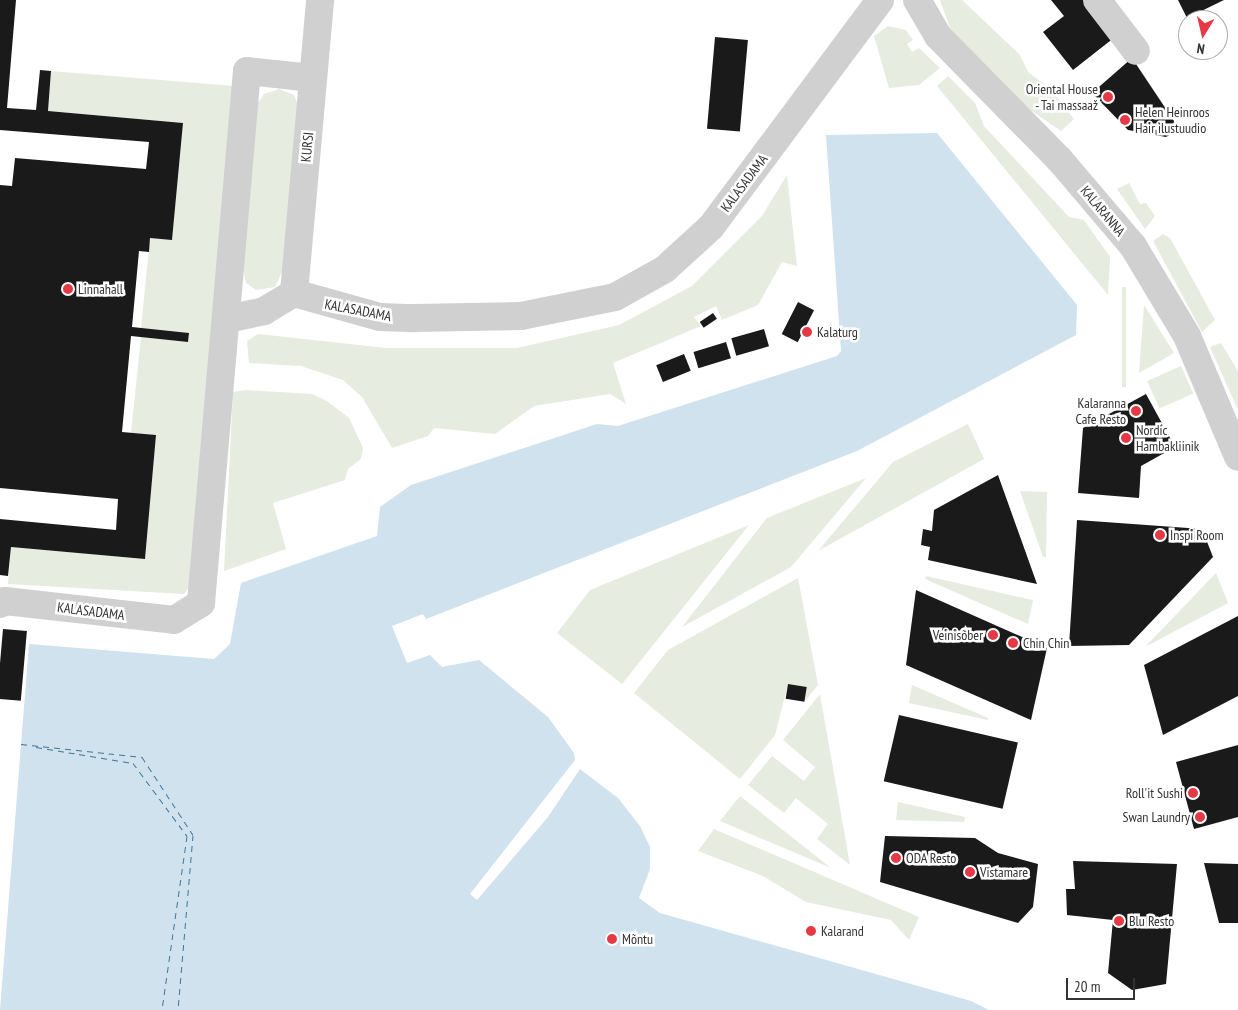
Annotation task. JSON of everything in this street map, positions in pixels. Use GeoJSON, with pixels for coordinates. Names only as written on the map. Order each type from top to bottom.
{"type":"FeatureCollection","features":[{"type":"Feature","properties":{"kind":"street","name":"KURSI"},"geometry":{"type":"LineString","coordinates":[[294,293],[320,0]]}},
{"type":"Feature","properties":{"kind":"street","name":"KALASADAMA"},"geometry":{"type":"LineString","coordinates":[[294,293],[380,317],[414,318],[521,316],[615,297],[664,270],[711,227],[880,0]]}},
{"type":"Feature","properties":{"kind":"street","name":"KALARANNA"},"geometry":{"type":"LineString","coordinates":[[917,0],[938,36],[1059,159],[1132,246],[1187,336],[1238,457]]}},
{"type":"Feature","properties":{"kind":"street"},"geometry":{"type":"LineString","coordinates":[[1097,0],[1136,51]]}},
{"type":"Feature","properties":{"kind":"street"},"geometry":{"type":"LineString","coordinates":[[294,293],[264,311],[227,318],[247,71],[313,78]]}},
{"type":"Feature","properties":{"kind":"street","name":"KALASADAMA"},"geometry":{"type":"LineString","coordinates":[[0,604],[5,601],[174,620],[201,603],[227,318]]}},
{"type":"Feature","properties":{"kind":"shaded area"},"geometry":{"type":"Polygon","coordinates":[[[940,0],[962,0],[1019,54],[1029,73],[1050,88],[1074,119],[1061,131],[1023,105],[950,28],[940,0]]]}},
{"type":"Feature","properties":{"kind":"shaded area"},"geometry":{"type":"Polygon","coordinates":[[[888,26],[906,30],[913,40],[907,44],[912,52],[919,48],[940,68],[919,85],[889,88],[874,36],[888,26]]]}},
{"type":"Feature","properties":{"kind":"shaded area"},"geometry":{"type":"Polygon","coordinates":[[[51,71],[234,86],[191,585],[184,594],[8,584],[11,547],[145,559],[156,435],[131,433],[141,337],[188,342],[189,333],[141,328],[150,238],[172,239],[183,123],[48,111],[51,71]]]}},
{"type":"Feature","properties":{"kind":"shaded area"},"geometry":{"type":"Polygon","coordinates":[[[948,76],[975,103],[984,126],[1069,217],[1084,220],[1110,257],[1108,295],[937,86],[948,76]]]}},
{"type":"Feature","properties":{"kind":"shaded area"},"geometry":{"type":"Polygon","coordinates":[[[279,89],[294,95],[298,105],[283,270],[275,287],[256,290],[246,283],[242,266],[258,103],[264,94],[279,89]]]}},
{"type":"Feature","properties":{"kind":"shaded area"},"geometry":{"type":"Polygon","coordinates":[[[787,175],[797,266],[782,262],[758,305],[722,320],[716,306],[694,317],[701,326],[613,363],[626,404],[610,394],[534,406],[495,434],[434,428],[428,436],[392,448],[362,397],[343,380],[301,366],[249,363],[247,341],[258,334],[386,348],[517,348],[619,325],[692,286],[762,216],[787,175]]]}},
{"type":"Feature","properties":{"kind":"shaded area"},"geometry":{"type":"Polygon","coordinates":[[[1129,183],[1140,204],[1146,203],[1155,216],[1145,229],[1117,189],[1129,183]]]}},
{"type":"Feature","properties":{"kind":"shaded area"},"geometry":{"type":"Polygon","coordinates":[[[1163,234],[1170,238],[1215,320],[1202,332],[1153,241],[1163,234]]]}},
{"type":"Feature","properties":{"kind":"shaded area"},"geometry":{"type":"Polygon","coordinates":[[[1122,287],[1126,287],[1126,387],[1122,387],[1122,287]]]}},
{"type":"Feature","properties":{"kind":"shaded area"},"geometry":{"type":"Polygon","coordinates":[[[1144,305],[1174,353],[1139,373],[1144,305]]]}},
{"type":"Feature","properties":{"kind":"shaded area"},"geometry":{"type":"Polygon","coordinates":[[[1221,343],[1238,371],[1238,410],[1210,347],[1221,343]]]}},
{"type":"Feature","properties":{"kind":"shaded area"},"geometry":{"type":"Polygon","coordinates":[[[1181,366],[1193,393],[1159,408],[1147,381],[1181,366]]]}},
{"type":"Feature","properties":{"kind":"shaded area"},"geometry":{"type":"Polygon","coordinates":[[[245,390],[312,394],[327,401],[349,418],[363,448],[361,459],[348,469],[345,480],[273,503],[286,549],[224,571],[233,392],[245,390]]]}},
{"type":"Feature","properties":{"kind":"shaded area"},"geometry":{"type":"Polygon","coordinates":[[[968,424],[984,459],[818,551],[893,462],[968,424]]]}},
{"type":"Feature","properties":{"kind":"shaded area"},"geometry":{"type":"Polygon","coordinates":[[[866,478],[791,567],[682,627],[767,518],[866,478]]]}},
{"type":"Feature","properties":{"kind":"shaded area"},"geometry":{"type":"Polygon","coordinates":[[[1020,491],[1047,492],[1046,557],[1043,557],[1020,491]]]}},
{"type":"Feature","properties":{"kind":"shaded area"},"geometry":{"type":"Polygon","coordinates":[[[749,525],[622,684],[557,633],[590,590],[749,525]]]}},
{"type":"Feature","properties":{"kind":"shaded area"},"geometry":{"type":"Polygon","coordinates":[[[1216,573],[1228,603],[1145,647],[1216,573]]]}},
{"type":"Feature","properties":{"kind":"shaded area"},"geometry":{"type":"Polygon","coordinates":[[[926,576],[1033,600],[1028,624],[925,579],[926,576]]]}},
{"type":"Feature","properties":{"kind":"shaded area"},"geometry":{"type":"Polygon","coordinates":[[[798,578],[818,685],[805,701],[807,687],[788,684],[775,735],[740,779],[634,693],[668,650],[798,578]]]}},
{"type":"Feature","properties":{"kind":"shaded area"},"geometry":{"type":"Polygon","coordinates":[[[912,685],[988,718],[988,720],[909,703],[912,685]]]}},
{"type":"Feature","properties":{"kind":"shaded area"},"geometry":{"type":"Polygon","coordinates":[[[820,694],[850,865],[817,839],[828,824],[796,798],[784,813],[748,785],[772,756],[804,781],[815,767],[783,740],[820,694]]]}},
{"type":"Feature","properties":{"kind":"shaded area"},"geometry":{"type":"Polygon","coordinates":[[[740,796],[831,868],[720,821],[740,796]]]}},
{"type":"Feature","properties":{"kind":"shaded area"},"geometry":{"type":"Polygon","coordinates":[[[898,802],[965,817],[964,822],[896,820],[898,802]]]}},
{"type":"Feature","properties":{"kind":"shaded area"},"geometry":{"type":"Polygon","coordinates":[[[714,829],[919,917],[909,940],[891,920],[806,902],[763,876],[698,851],[714,829]]]}},
{"type":"Feature","properties":{"kind":"water"},"geometry":{"type":"Polygon","coordinates":[[[937,133],[1077,305],[1076,335],[857,451],[426,619],[423,614],[392,626],[407,663],[430,655],[442,667],[479,660],[548,717],[574,753],[575,760],[470,894],[477,900],[548,817],[580,769],[618,798],[640,826],[650,847],[650,869],[639,898],[660,913],[971,1001],[989,1010],[0,1010],[29,644],[214,659],[230,644],[241,583],[377,536],[380,507],[411,485],[597,424],[618,426],[837,356],[841,351],[826,135],[937,133]]]}},
{"type":"Feature","properties":{"kind":"building","name":"Linnahall"},"geometry":{"type":"Polygon","coordinates":[[[0,0],[16,0],[7,108],[36,110],[40,70],[51,71],[48,111],[183,123],[172,240],[150,238],[149,252],[139,251],[132,327],[189,333],[188,342],[131,336],[122,432],[156,435],[145,559],[11,547],[8,576],[0,575],[0,519],[116,530],[118,499],[0,488],[0,185],[12,186],[15,158],[146,169],[149,142],[0,130],[0,0]]]}},
{"type":"Feature","properties":{"kind":"building"},"geometry":{"type":"Polygon","coordinates":[[[1051,0],[1087,0],[1115,37],[1073,70],[1043,32],[1064,16],[1051,0]]]}},
{"type":"Feature","properties":{"kind":"building"},"geometry":{"type":"Polygon","coordinates":[[[1178,0],[1224,0],[1203,10],[1183,10],[1178,0]]]}},
{"type":"Feature","properties":{"kind":"building"},"geometry":{"type":"Polygon","coordinates":[[[715,37],[748,40],[740,132],[707,129],[715,37]]]}},
{"type":"Feature","properties":{"kind":"building"},"geometry":{"type":"Polygon","coordinates":[[[1132,58],[1174,121],[1173,133],[1166,137],[1128,130],[1092,93],[1132,58]]]}},
{"type":"Feature","properties":{"kind":"building"},"geometry":{"type":"Polygon","coordinates":[[[798,302],[814,310],[798,342],[782,334],[798,302]]]}},
{"type":"Feature","properties":{"kind":"building"},"geometry":{"type":"Polygon","coordinates":[[[713,313],[717,319],[704,328],[700,322],[713,313]]]}},
{"type":"Feature","properties":{"kind":"building"},"geometry":{"type":"Polygon","coordinates":[[[764,329],[769,346],[736,356],[731,338],[764,329]]]}},
{"type":"Feature","properties":{"kind":"building"},"geometry":{"type":"Polygon","coordinates":[[[726,342],[731,358],[698,368],[693,352],[726,342]]]}},
{"type":"Feature","properties":{"kind":"building"},"geometry":{"type":"Polygon","coordinates":[[[684,354],[691,371],[663,382],[656,365],[684,354]]]}},
{"type":"Feature","properties":{"kind":"building","name":"Nordic Hambakliinik"},"geometry":{"type":"Polygon","coordinates":[[[1146,394],[1175,447],[1141,466],[1139,498],[1078,493],[1083,428],[1146,394]]]}},
{"type":"Feature","properties":{"kind":"building"},"geometry":{"type":"Polygon","coordinates":[[[998,475],[1037,584],[928,560],[930,547],[921,545],[923,529],[932,531],[934,510],[998,475]]]}},
{"type":"Feature","properties":{"kind":"building"},"geometry":{"type":"Polygon","coordinates":[[[1077,520],[1202,529],[1213,557],[1129,645],[1069,646],[1077,520]]]}},
{"type":"Feature","properties":{"kind":"building"},"geometry":{"type":"Polygon","coordinates":[[[916,590],[1047,648],[1031,720],[906,665],[916,590]]]}},
{"type":"Feature","properties":{"kind":"building"},"geometry":{"type":"Polygon","coordinates":[[[1238,616],[1238,696],[1163,735],[1144,665],[1238,616]]]}},
{"type":"Feature","properties":{"kind":"building"},"geometry":{"type":"Polygon","coordinates":[[[3,629],[27,631],[21,701],[0,699],[0,663],[3,629]]]}},
{"type":"Feature","properties":{"kind":"building"},"geometry":{"type":"Polygon","coordinates":[[[788,684],[807,687],[804,702],[786,699],[788,684]]]}},
{"type":"Feature","properties":{"kind":"building"},"geometry":{"type":"Polygon","coordinates":[[[899,715],[1018,742],[1003,809],[884,781],[899,715]]]}},
{"type":"Feature","properties":{"kind":"building"},"geometry":{"type":"Polygon","coordinates":[[[1238,745],[1238,817],[1194,829],[1176,762],[1238,745]]]}},
{"type":"Feature","properties":{"kind":"building"},"geometry":{"type":"Polygon","coordinates":[[[885,836],[975,838],[998,853],[1038,864],[1033,907],[1018,923],[880,882],[885,836]]]}},
{"type":"Feature","properties":{"kind":"building"},"geometry":{"type":"Polygon","coordinates":[[[1073,861],[1177,864],[1166,984],[1132,990],[1108,973],[1113,920],[1067,915],[1066,889],[1075,889],[1073,861]]]}},
{"type":"Feature","properties":{"kind":"building"},"geometry":{"type":"Polygon","coordinates":[[[1204,863],[1238,864],[1238,923],[1219,923],[1204,863]]]}},
{"type":"Feature","properties":{"kind":"ferry route"},"geometry":{"type":"LineString","coordinates":[[21,744],[142,757],[193,835],[178,1010]]}},
{"type":"Feature","properties":{"kind":"ferry route"},"geometry":{"type":"LineString","coordinates":[[36,747],[133,763],[187,836],[162,1010]]}},
{"type":"Feature","properties":{"kind":"place","name":"Oriental House - Tai massaaž"},"geometry":{"type":"Point","coordinates":[1108,97]}},
{"type":"Feature","properties":{"kind":"place","name":"Helen Heinroos Hair ilustuudio"},"geometry":{"type":"Point","coordinates":[1125,120]}},
{"type":"Feature","properties":{"kind":"place","name":"Linnahall"},"geometry":{"type":"Point","coordinates":[68,289]}},
{"type":"Feature","properties":{"kind":"place","name":"Kalaturg"},"geometry":{"type":"Point","coordinates":[807,332]}},
{"type":"Feature","properties":{"kind":"place","name":"Kalaranna Cafe Resto"},"geometry":{"type":"Point","coordinates":[1136,411]}},
{"type":"Feature","properties":{"kind":"place","name":"Nordic Hambakliinik"},"geometry":{"type":"Point","coordinates":[1126,438]}},
{"type":"Feature","properties":{"kind":"place","name":"Inspi Room"},"geometry":{"type":"Point","coordinates":[1160,535]}},
{"type":"Feature","properties":{"kind":"place","name":"Veinisõber"},"geometry":{"type":"Point","coordinates":[993,635]}},
{"type":"Feature","properties":{"kind":"place","name":"Chin Chin"},"geometry":{"type":"Point","coordinates":[1013,643]}},
{"type":"Feature","properties":{"kind":"place","name":"Roll'it Sushi"},"geometry":{"type":"Point","coordinates":[1193,793]}},
{"type":"Feature","properties":{"kind":"place","name":"Swan Laundry"},"geometry":{"type":"Point","coordinates":[1200,817]}},
{"type":"Feature","properties":{"kind":"place","name":"ODA Resto"},"geometry":{"type":"Point","coordinates":[896,858]}},
{"type":"Feature","properties":{"kind":"place","name":"Vistamare"},"geometry":{"type":"Point","coordinates":[970,872]}},
{"type":"Feature","properties":{"kind":"place","name":"Blu Resto"},"geometry":{"type":"Point","coordinates":[1119,921]}},
{"type":"Feature","properties":{"kind":"place","name":"Kalarand"},"geometry":{"type":"Point","coordinates":[811,931]}},
{"type":"Feature","properties":{"kind":"place","name":"Mõntu"},"geometry":{"type":"Point","coordinates":[612,939]}}]}
